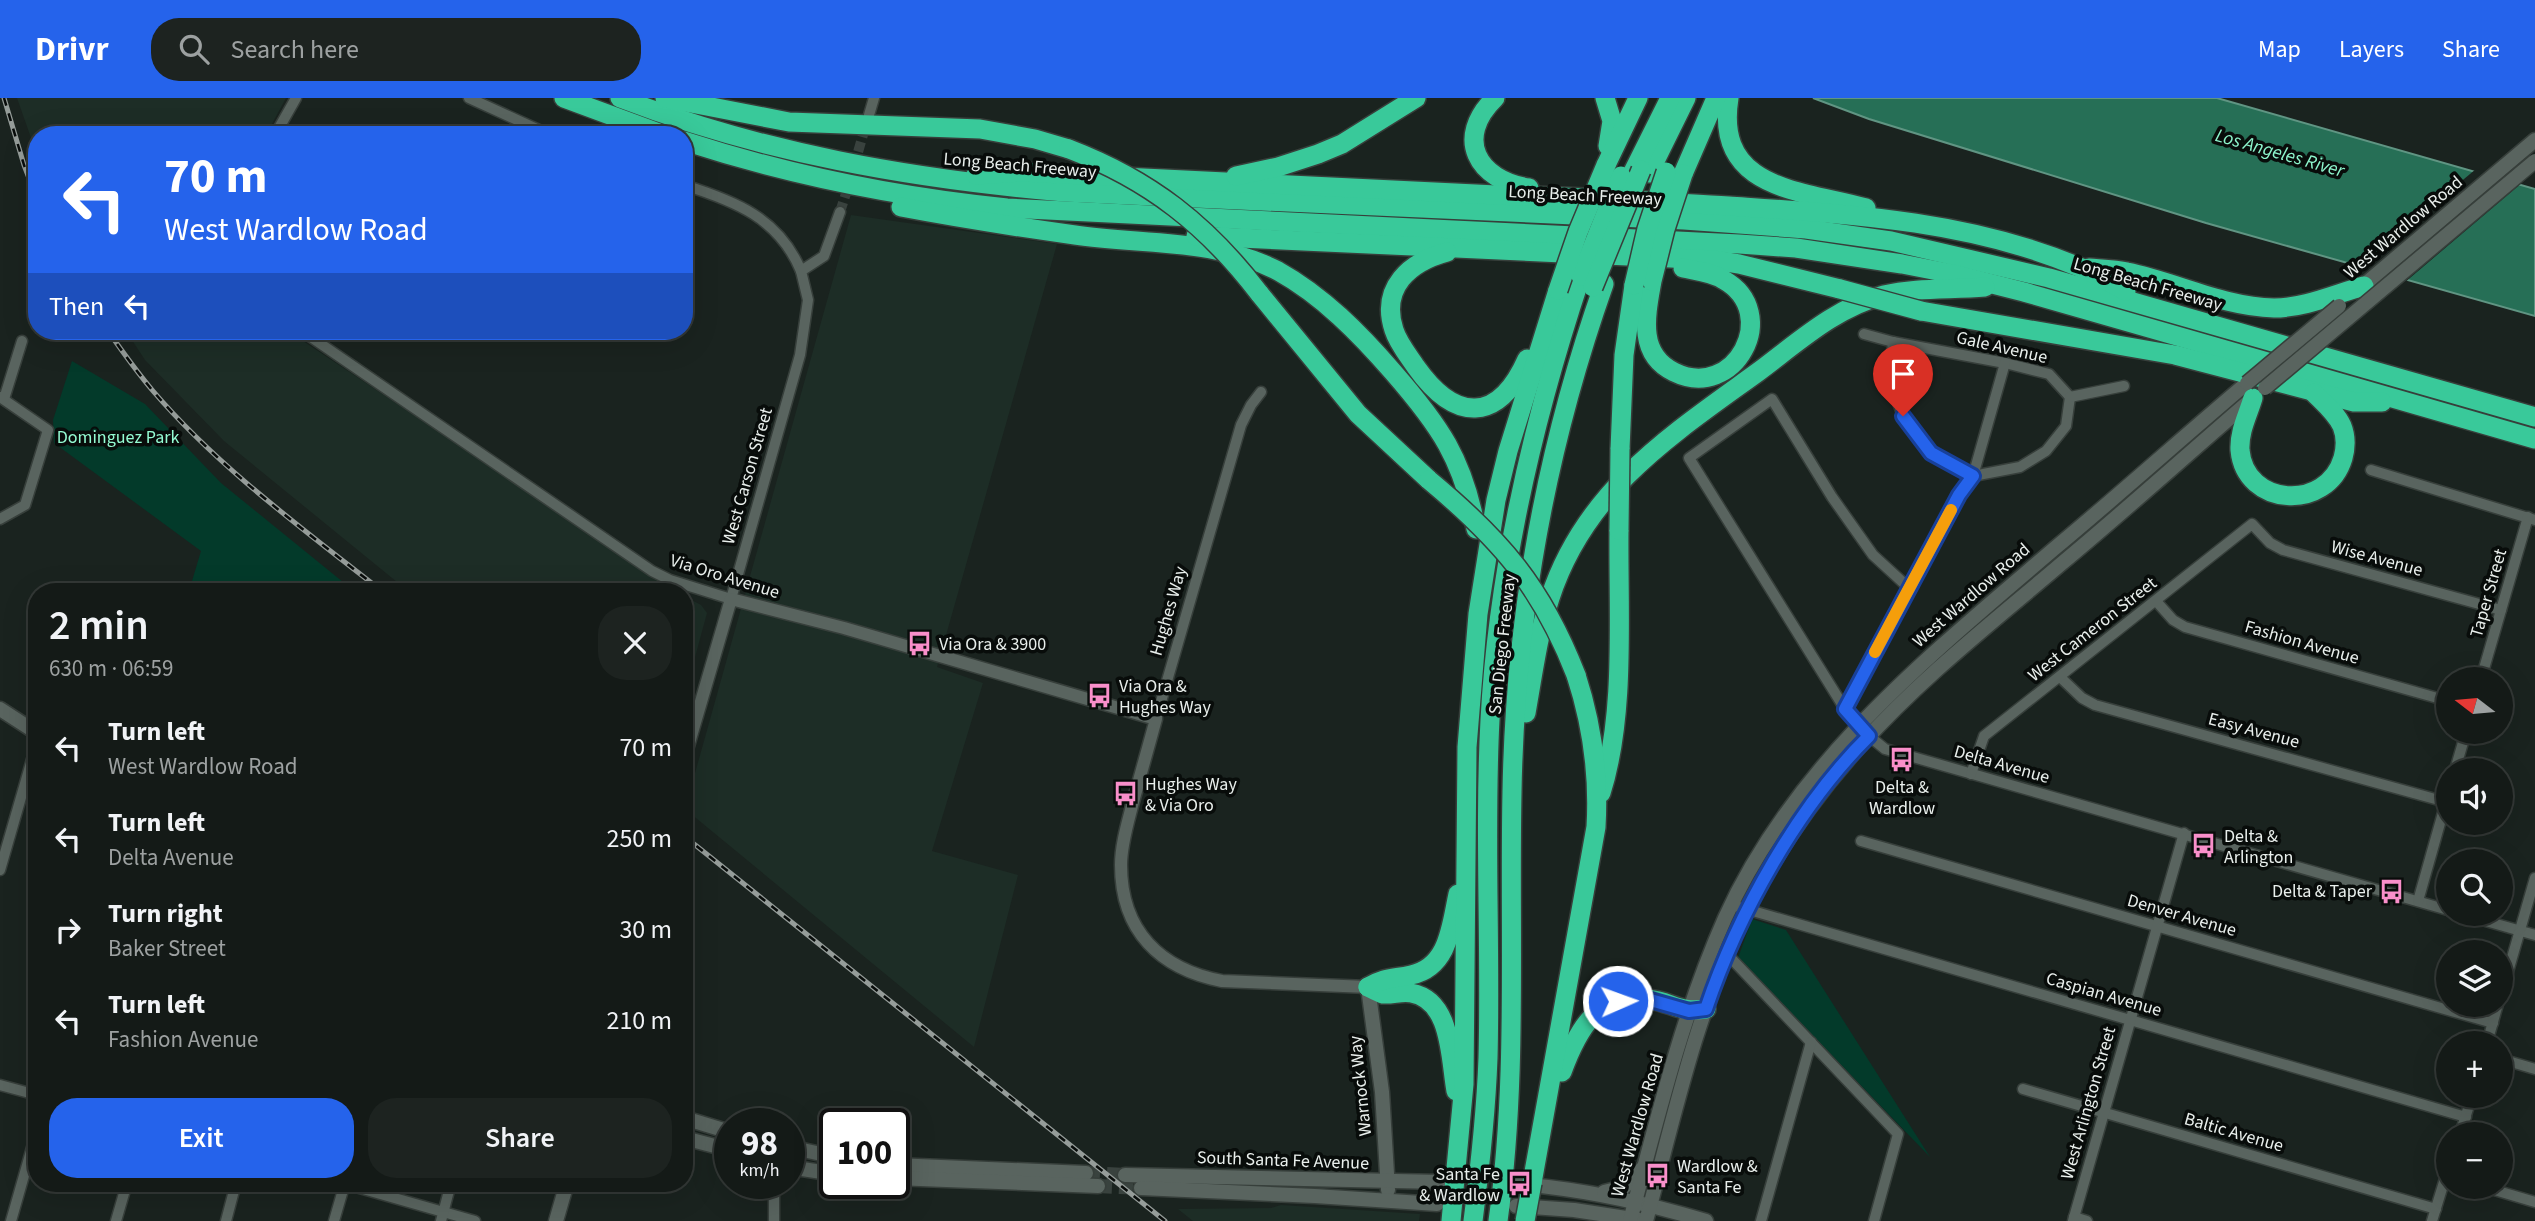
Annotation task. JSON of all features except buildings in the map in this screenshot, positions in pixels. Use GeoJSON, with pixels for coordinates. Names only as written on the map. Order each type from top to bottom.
{"type":"FeatureCollection","features":[{"type":"Feature","properties":{"kind":"highway"},"geometry":{"type":"LineString","coordinates":[[564,98],[640,126]]}},
{"type":"Feature","properties":{"kind":"highway","name":"Long Beach Freeway"},"geometry":{"type":"LineString","coordinates":[[620,98],[748,140],[928,178],[1064,192],[1633,218],[1805,229],[1891,241],[2049,278],[2535,417]]}},
{"type":"Feature","properties":{"kind":"highway"},"geometry":{"type":"LineString","coordinates":[[665,98],[789,122],[980,129],[1035,139],[1069,149],[1125,173],[1180,209],[1219,245],[1357,414],[1480,524],[1518,568],[1553,622],[1576,675],[1589,722],[1597,807]]}},
{"type":"Feature","properties":{"kind":"highway"},"geometry":{"type":"LineString","coordinates":[[1224,182],[1241,174],[1278,167],[1330,149],[1416,98]]}},
{"type":"Feature","properties":{"kind":"highway"},"geometry":{"type":"LineString","coordinates":[[1495,98],[1486,107],[1476,129],[1476,146],[1485,168],[1492,175],[1515,186],[1586,197]]}},
{"type":"Feature","properties":{"kind":"highway"},"geometry":{"type":"LineString","coordinates":[[1605,98],[1612,121],[1642,172]]}},
{"type":"Feature","properties":{"kind":"highway"},"geometry":{"type":"LineString","coordinates":[[1631,256],[1715,275],[1737,290],[1747,305],[1751,321],[1746,347],[1736,362],[1724,372],[1698,378],[1680,375],[1661,364],[1651,349],[1646,331],[1643,283],[1647,229],[1638,98]]}},
{"type":"Feature","properties":{"kind":"highway"},"geometry":{"type":"LineString","coordinates":[[1729,98],[1727,124],[1733,145],[1746,166],[1774,185],[1916,222],[1977,234],[2079,267],[2167,312]]}},
{"type":"Feature","properties":{"kind":"highway","name":"San Diego Freeway"},"geometry":{"type":"LineString","coordinates":[[1498,1221],[1511,1078],[1512,793],[1520,653],[1536,537],[1592,281],[1674,100]]}},
{"type":"Feature","properties":{"kind":"highway","name":"San Diego Freeway"},"geometry":{"type":"LineString","coordinates":[[1473,1221],[1480,1169],[1488,1059],[1489,748],[1497,634],[1512,534],[1535,429],[1592,281],[1642,172],[1669,132],[1674,100]]}},
{"type":"Feature","properties":{"kind":"highway"},"geometry":{"type":"LineString","coordinates":[[1461,248],[1434,256],[1410,268],[1402,276],[1394,292],[1391,310],[1394,329],[1408,356],[1434,390],[1450,402],[1467,408],[1481,407],[1497,400],[1509,390],[1524,365],[1558,290],[1642,172],[1712,106]]}},
{"type":"Feature","properties":{"kind":"highway"},"geometry":{"type":"LineString","coordinates":[[693,144],[761,164],[897,194],[1007,208],[1773,246],[1902,264],[1954,274],[2535,439]]}},
{"type":"Feature","properties":{"kind":"highway"},"geometry":{"type":"LineString","coordinates":[[761,164],[786,181],[876,202],[1075,235],[1199,247],[1242,256],[1276,271],[1323,302],[1381,358],[1412,394],[1447,442],[1458,463],[1470,498],[1483,572]]}},
{"type":"Feature","properties":{"kind":"highway"},"geometry":{"type":"LineString","coordinates":[[928,178],[1021,172],[1586,197],[1916,222]]}},
{"type":"Feature","properties":{"kind":"highway"},"geometry":{"type":"LineString","coordinates":[[1052,231],[1631,256],[1739,264],[1921,311],[2175,355],[2354,402],[2404,401]]}},
{"type":"Feature","properties":{"kind":"highway"},"geometry":{"type":"LineString","coordinates":[[2079,267],[2126,272],[2256,307],[2288,307],[2310,303],[2364,286]]}},
{"type":"Feature","properties":{"kind":"highway"},"geometry":{"type":"LineString","coordinates":[[1481,1221],[1494,1111],[1499,714],[1512,590],[1541,441],[1592,281]]}},
{"type":"Feature","properties":{"kind":"highway"},"geometry":{"type":"LineString","coordinates":[[1488,1221],[1501,1100],[1504,744],[1517,592],[1538,477],[1592,281]]}},
{"type":"Feature","properties":{"kind":"highway"},"geometry":{"type":"LineString","coordinates":[[1520,1214],[1525,1184],[1538,1152],[1591,860],[1597,807],[1611,761],[1616,717],[1624,355],[1643,283]]}},
{"type":"Feature","properties":{"kind":"highway"},"geometry":{"type":"LineString","coordinates":[[1512,793],[1537,649],[1551,596],[1584,527],[1630,470],[1661,442],[1817,328],[1852,307],[1883,295],[1906,291],[1996,286]]}},
{"type":"Feature","properties":{"kind":"highway"},"geometry":{"type":"LineString","coordinates":[[1451,1221],[1466,1044],[1467,735],[1483,572],[1508,451],[1558,290]]}},
{"type":"Feature","properties":{"kind":"highway"},"geometry":{"type":"LineString","coordinates":[[2255,389],[2244,424],[2240,451],[2253,479],[2269,491],[2290,496],[2317,490],[2334,477],[2345,453],[2342,425],[2314,392]]}},
{"type":"Feature","properties":{"kind":"highway"},"geometry":{"type":"LineString","coordinates":[[1368,987],[1382,979],[1421,973],[1436,963],[1446,945],[1466,859]]}},
{"type":"Feature","properties":{"kind":"highway"},"geometry":{"type":"LineString","coordinates":[[1368,987],[1383,994],[1408,992],[1419,995],[1438,1010],[1445,1027],[1461,1123]]}},
{"type":"Feature","properties":{"kind":"highway"},"geometry":{"type":"LineString","coordinates":[[1542,1131],[1573,1042],[1596,1012],[1618,1001],[1639,999],[1698,1010]]}},
{"type":"Feature","properties":{"kind":"highway"},"geometry":{"type":"LineString","coordinates":[[1525,1184],[1532,1221]]}},
{"type":"Feature","properties":{"kind":"main road","name":"West Wardlow Road"},"geometry":{"type":"LineString","coordinates":[[1638,1220],[1651,1205],[1698,1010],[1763,880],[1806,812],[1869,736],[1940,667],[2255,389],[2364,286],[2535,141]]}},
{"type":"Feature","properties":{"kind":"main road","name":"West Wardlow Road"},"geometry":{"type":"LineString","coordinates":[[1638,1220],[1635,1201],[1645,1166],[1732,905],[1749,872],[1794,802],[1858,725],[1930,655],[2535,161]]}},
{"type":"Feature","properties":{"kind":"main road"},"geometry":{"type":"LineString","coordinates":[[0,709],[28,727]]}},
{"type":"Feature","properties":{"kind":"main road","name":"Warnock Way"},"geometry":{"type":"LineString","coordinates":[[1368,987],[1382,1092],[1388,1201]]}},
{"type":"Feature","properties":{"kind":"main road"},"geometry":{"type":"LineString","coordinates":[[693,1121],[714,1127]]}},
{"type":"Feature","properties":{"kind":"main road"},"geometry":{"type":"LineString","coordinates":[[693,1140],[714,1146]]}},
{"type":"Feature","properties":{"kind":"main road"},"geometry":{"type":"LineString","coordinates":[[910,1166],[1086,1173]]}},
{"type":"Feature","properties":{"kind":"main road"},"geometry":{"type":"LineString","coordinates":[[1598,1193],[1624,1186],[1645,1166]]}},
{"type":"Feature","properties":{"kind":"main road","name":"South Santa Fe Avenue"},"geometry":{"type":"LineString","coordinates":[[1125,1175],[1441,1182]]}},
{"type":"Feature","properties":{"kind":"main road"},"geometry":{"type":"LineString","coordinates":[[910,1179],[1098,1186]]}},
{"type":"Feature","properties":{"kind":"main road"},"geometry":{"type":"LineString","coordinates":[[1525,1184],[1598,1193],[1706,1221]]}},
{"type":"Feature","properties":{"kind":"main road","name":"South Santa Fe Avenue"},"geometry":{"type":"LineString","coordinates":[[1141,1188],[1437,1204]]}},
{"type":"Feature","properties":{"kind":"main road"},"geometry":{"type":"LineString","coordinates":[[556,1221],[564,1192]]}},
{"type":"Feature","properties":{"kind":"main road"},"geometry":{"type":"LineString","coordinates":[[1520,1214],[1574,1210],[1638,1220]]}},
{"type":"Feature","properties":{"kind":"street"},"geometry":{"type":"LineString","coordinates":[[280,126],[296,98]]}},
{"type":"Feature","properties":{"kind":"street"},"geometry":{"type":"LineString","coordinates":[[469,98],[530,126]]}},
{"type":"Feature","properties":{"kind":"street"},"geometry":{"type":"LineString","coordinates":[[869,115],[874,98]]}},
{"type":"Feature","properties":{"kind":"street"},"geometry":{"type":"LineString","coordinates":[[693,188],[741,206],[760,219],[789,247],[802,271],[824,256],[841,212]]}},
{"type":"Feature","properties":{"kind":"street","name":"West Carson Street"},"geometry":{"type":"LineString","coordinates":[[693,729],[800,355],[808,300],[802,271]]}},
{"type":"Feature","properties":{"kind":"street","name":"Gale Avenue"},"geometry":{"type":"LineString","coordinates":[[1864,334],[2049,374],[2070,397]]}},
{"type":"Feature","properties":{"kind":"street","name":"Via Oro Avenue"},"geometry":{"type":"LineString","coordinates":[[315,340],[652,571],[680,583]]}},
{"type":"Feature","properties":{"kind":"street"},"geometry":{"type":"LineString","coordinates":[[0,519],[25,505],[48,430],[2,398],[22,341]]}},
{"type":"Feature","properties":{"kind":"street"},"geometry":{"type":"LineString","coordinates":[[1892,342],[1889,379],[1903,416],[1931,453],[1973,476],[2021,467],[2046,451],[2066,426],[2070,397],[2124,386]]}},
{"type":"Feature","properties":{"kind":"street"},"geometry":{"type":"LineString","coordinates":[[1845,709],[1959,495],[1973,476],[2005,363]]}},
{"type":"Feature","properties":{"kind":"street","name":"Hughes Way"},"geometry":{"type":"LineString","coordinates":[[1261,392],[1241,425],[1156,719],[1126,829],[1121,862],[1122,890],[1130,917],[1144,939],[1161,958],[1200,977],[1222,981],[1368,987]]}},
{"type":"Feature","properties":{"kind":"street","name":"Delta Avenue"},"geometry":{"type":"LineString","coordinates":[[1909,588],[1873,555],[1832,497],[1772,399],[1689,458],[1845,709],[1858,725],[1885,749],[2436,906]]}},
{"type":"Feature","properties":{"kind":"street"},"geometry":{"type":"LineString","coordinates":[[2371,470],[2531,519]]}},
{"type":"Feature","properties":{"kind":"street","name":"Taper Street"},"geometry":{"type":"LineString","coordinates":[[2484,667],[2531,519]]}},
{"type":"Feature","properties":{"kind":"street","name":"Wise Avenue"},"geometry":{"type":"LineString","coordinates":[[2252,524],[2270,543],[2283,550],[2501,610]]}},
{"type":"Feature","properties":{"kind":"street","name":"West Cameron Street"},"geometry":{"type":"LineString","coordinates":[[1971,774],[1984,736],[2252,524]]}},
{"type":"Feature","properties":{"kind":"street","name":"Via Oro Avenue"},"geometry":{"type":"LineString","coordinates":[[693,587],[1156,719]]}},
{"type":"Feature","properties":{"kind":"street","name":"Fashion Avenue"},"geometry":{"type":"LineString","coordinates":[[2155,601],[2173,620],[2185,627],[2436,698]]}},
{"type":"Feature","properties":{"kind":"street","name":"Easy Avenue"},"geometry":{"type":"LineString","coordinates":[[2060,677],[2082,698],[2095,705],[2436,795]]}},
{"type":"Feature","properties":{"kind":"street"},"geometry":{"type":"LineString","coordinates":[[0,870],[28,773]]}},
{"type":"Feature","properties":{"kind":"street","name":"West Arlington Street"},"geometry":{"type":"LineString","coordinates":[[2073,1219],[2183,833]]}},
{"type":"Feature","properties":{"kind":"street"},"geometry":{"type":"LineString","coordinates":[[2418,901],[2437,835]]}},
{"type":"Feature","properties":{"kind":"street","name":"Denver Avenue"},"geometry":{"type":"LineString","coordinates":[[1861,841],[2493,1023]]}},
{"type":"Feature","properties":{"kind":"street"},"geometry":{"type":"LineString","coordinates":[[2513,954],[2535,878]]}},
{"type":"Feature","properties":{"kind":"street","name":"Caspian Avenue"},"geometry":{"type":"LineString","coordinates":[[1732,905],[2466,1116]]}},
{"type":"Feature","properties":{"kind":"street"},"geometry":{"type":"LineString","coordinates":[[2505,926],[2535,935]]}},
{"type":"Feature","properties":{"kind":"street"},"geometry":{"type":"LineString","coordinates":[[1727,954],[1899,1134],[1874,1221]]}},
{"type":"Feature","properties":{"kind":"street"},"geometry":{"type":"LineString","coordinates":[[2491,1031],[2495,1017]]}},
{"type":"Feature","properties":{"kind":"street"},"geometry":{"type":"LineString","coordinates":[[1761,1221],[1811,1042]]}},
{"type":"Feature","properties":{"kind":"street"},"geometry":{"type":"LineString","coordinates":[[2513,1063],[2535,1069]]}},
{"type":"Feature","properties":{"kind":"street"},"geometry":{"type":"LineString","coordinates":[[0,1085],[28,1093]]}},
{"type":"Feature","properties":{"kind":"street","name":"Baltic Avenue"},"geometry":{"type":"LineString","coordinates":[[2023,1088],[2436,1209]]}},
{"type":"Feature","properties":{"kind":"street"},"geometry":{"type":"LineString","coordinates":[[2464,1122],[2468,1108]]}},
{"type":"Feature","properties":{"kind":"street"},"geometry":{"type":"LineString","coordinates":[[11,1221],[28,1162]]}},
{"type":"Feature","properties":{"kind":"street"},"geometry":{"type":"LineString","coordinates":[[116,1221],[124,1192]]}},
{"type":"Feature","properties":{"kind":"street"},"geometry":{"type":"LineString","coordinates":[[226,1221],[234,1192]]}},
{"type":"Feature","properties":{"kind":"street"},"geometry":{"type":"LineString","coordinates":[[334,1221],[342,1192]]}},
{"type":"Feature","properties":{"kind":"street"},"geometry":{"type":"LineString","coordinates":[[370,1192],[442,1217],[475,1221]]}},
{"type":"Feature","properties":{"kind":"street"},"geometry":{"type":"LineString","coordinates":[[442,1217],[449,1192]]}},
{"type":"Feature","properties":{"kind":"street"},"geometry":{"type":"LineString","coordinates":[[2513,1195],[2535,1202]]}},
{"type":"Feature","properties":{"kind":"street"},"geometry":{"type":"LineString","coordinates":[[774,1199],[774,1221]]}},
{"type":"Feature","properties":{"kind":"street"},"geometry":{"type":"LineString","coordinates":[[2432,1221],[2439,1199]]}},
{"type":"Feature","properties":{"kind":"street"},"geometry":{"type":"LineString","coordinates":[[2073,1219],[2087,1221]]}},
{"type":"Feature","properties":{"kind":"shaded area"},"geometry":{"type":"Polygon","coordinates":[[[17,98],[286,98],[271,126],[28,126],[28,129],[17,98]]]}},
{"type":"Feature","properties":{"kind":"shaded area"},"geometry":{"type":"Polygon","coordinates":[[[851,215],[1057,244],[937,667],[983,683],[932,851],[1018,875],[974,1047],[693,816],[693,780],[851,215]]]}},
{"type":"Feature","properties":{"kind":"shaded area"},"geometry":{"type":"Polygon","coordinates":[[[132,340],[302,340],[666,583],[398,583],[224,441],[145,360],[132,340]]]}},
{"type":"Feature","properties":{"kind":"shaded area"},"geometry":{"type":"Polygon","coordinates":[[[693,601],[707,613],[693,665],[693,601]]]}},
{"type":"Feature","properties":{"kind":"shaded area"},"geometry":{"type":"Polygon","coordinates":[[[1281,1205],[1420,1214],[1419,1221],[1193,1221],[1178,1209],[1271,1208],[1281,1205]]]}},
{"type":"Feature","properties":{"kind":"green space","name":"Dominguez Park"},"geometry":{"type":"Polygon","coordinates":[[[72,361],[145,404],[221,483],[344,583],[191,583],[201,551],[54,443],[53,420],[72,361]]]}},
{"type":"Feature","properties":{"kind":"green space"},"geometry":{"type":"Polygon","coordinates":[[[1752,919],[1786,930],[1930,1157],[1738,958],[1752,919]]]}},
{"type":"Feature","properties":{"kind":"water","name":"Los Angeles River"},"geometry":{"type":"Polygon","coordinates":[[[1813,98],[2217,98],[2535,189],[2535,316],[2206,223],[1869,119],[1813,98]]]}},
{"type":"Feature","properties":{"kind":"pier"},"geometry":{"type":"Polygon","coordinates":[[[2476,169],[2523,182],[2404,283],[2356,269],[2476,169]]]}},
{"type":"Feature","properties":{"kind":"tunnel"},"geometry":{"type":"LineString","coordinates":[[854,166],[867,121]]}},
{"type":"Feature","properties":{"kind":"tunnel"},"geometry":{"type":"LineString","coordinates":[[840,212],[850,181]]}},
{"type":"Feature","properties":{"kind":"tunnel"},"geometry":{"type":"LineString","coordinates":[[1086,1173],[1125,1175]]}},
{"type":"Feature","properties":{"kind":"tunnel"},"geometry":{"type":"LineString","coordinates":[[1098,1186],[1141,1188]]}},
{"type":"Feature","properties":{"kind":"railway"},"geometry":{"type":"LineString","coordinates":[[4,98],[28,175]]}},
{"type":"Feature","properties":{"kind":"railway"},"geometry":{"type":"LineString","coordinates":[[114,340],[153,391],[206,446],[263,497],[371,583]]}},
{"type":"Feature","properties":{"kind":"railway"},"geometry":{"type":"LineString","coordinates":[[693,843],[1165,1221]]}},
{"type":"Feature","properties":{"kind":"slow traffic"},"geometry":{"type":"LineString","coordinates":[[1875,652],[1951,510]]}},
{"type":"Feature","properties":{"kind":"place","name":"Via Ora & 3900"},"geometry":{"type":"Point","coordinates":[919,644]}},
{"type":"Feature","properties":{"kind":"place","name":"Via Ora & Hughes Way"},"geometry":{"type":"Point","coordinates":[1099,696]}},
{"type":"Feature","properties":{"kind":"place","name":"Delta & Wardlow"},"geometry":{"type":"Point","coordinates":[1902,760]}},
{"type":"Feature","properties":{"kind":"place","name":"Hughes Way & Via Oro"},"geometry":{"type":"Point","coordinates":[1125,794]}},
{"type":"Feature","properties":{"kind":"place","name":"Delta & Arlington"},"geometry":{"type":"Point","coordinates":[2204,846]}},
{"type":"Feature","properties":{"kind":"place","name":"Delta & Taper"},"geometry":{"type":"Point","coordinates":[2392,891]}},
{"type":"Feature","properties":{"kind":"place","name":"Wardlow & Santa Fe"},"geometry":{"type":"Point","coordinates":[1657,1176]}},
{"type":"Feature","properties":{"kind":"place","name":"Santa Fe & Wardlow"},"geometry":{"type":"Point","coordinates":[1520,1184]}},
{"type":"Feature","properties":{"kind":"route"},"geometry":{"type":"LineString","coordinates":[[1618,1001],[1647,999],[1689,1011],[1706,1009],[1740,924],[1763,880],[1806,812],[1869,736],[1845,709],[1959,495],[1973,476],[1931,453],[1903,416]]}}]}
